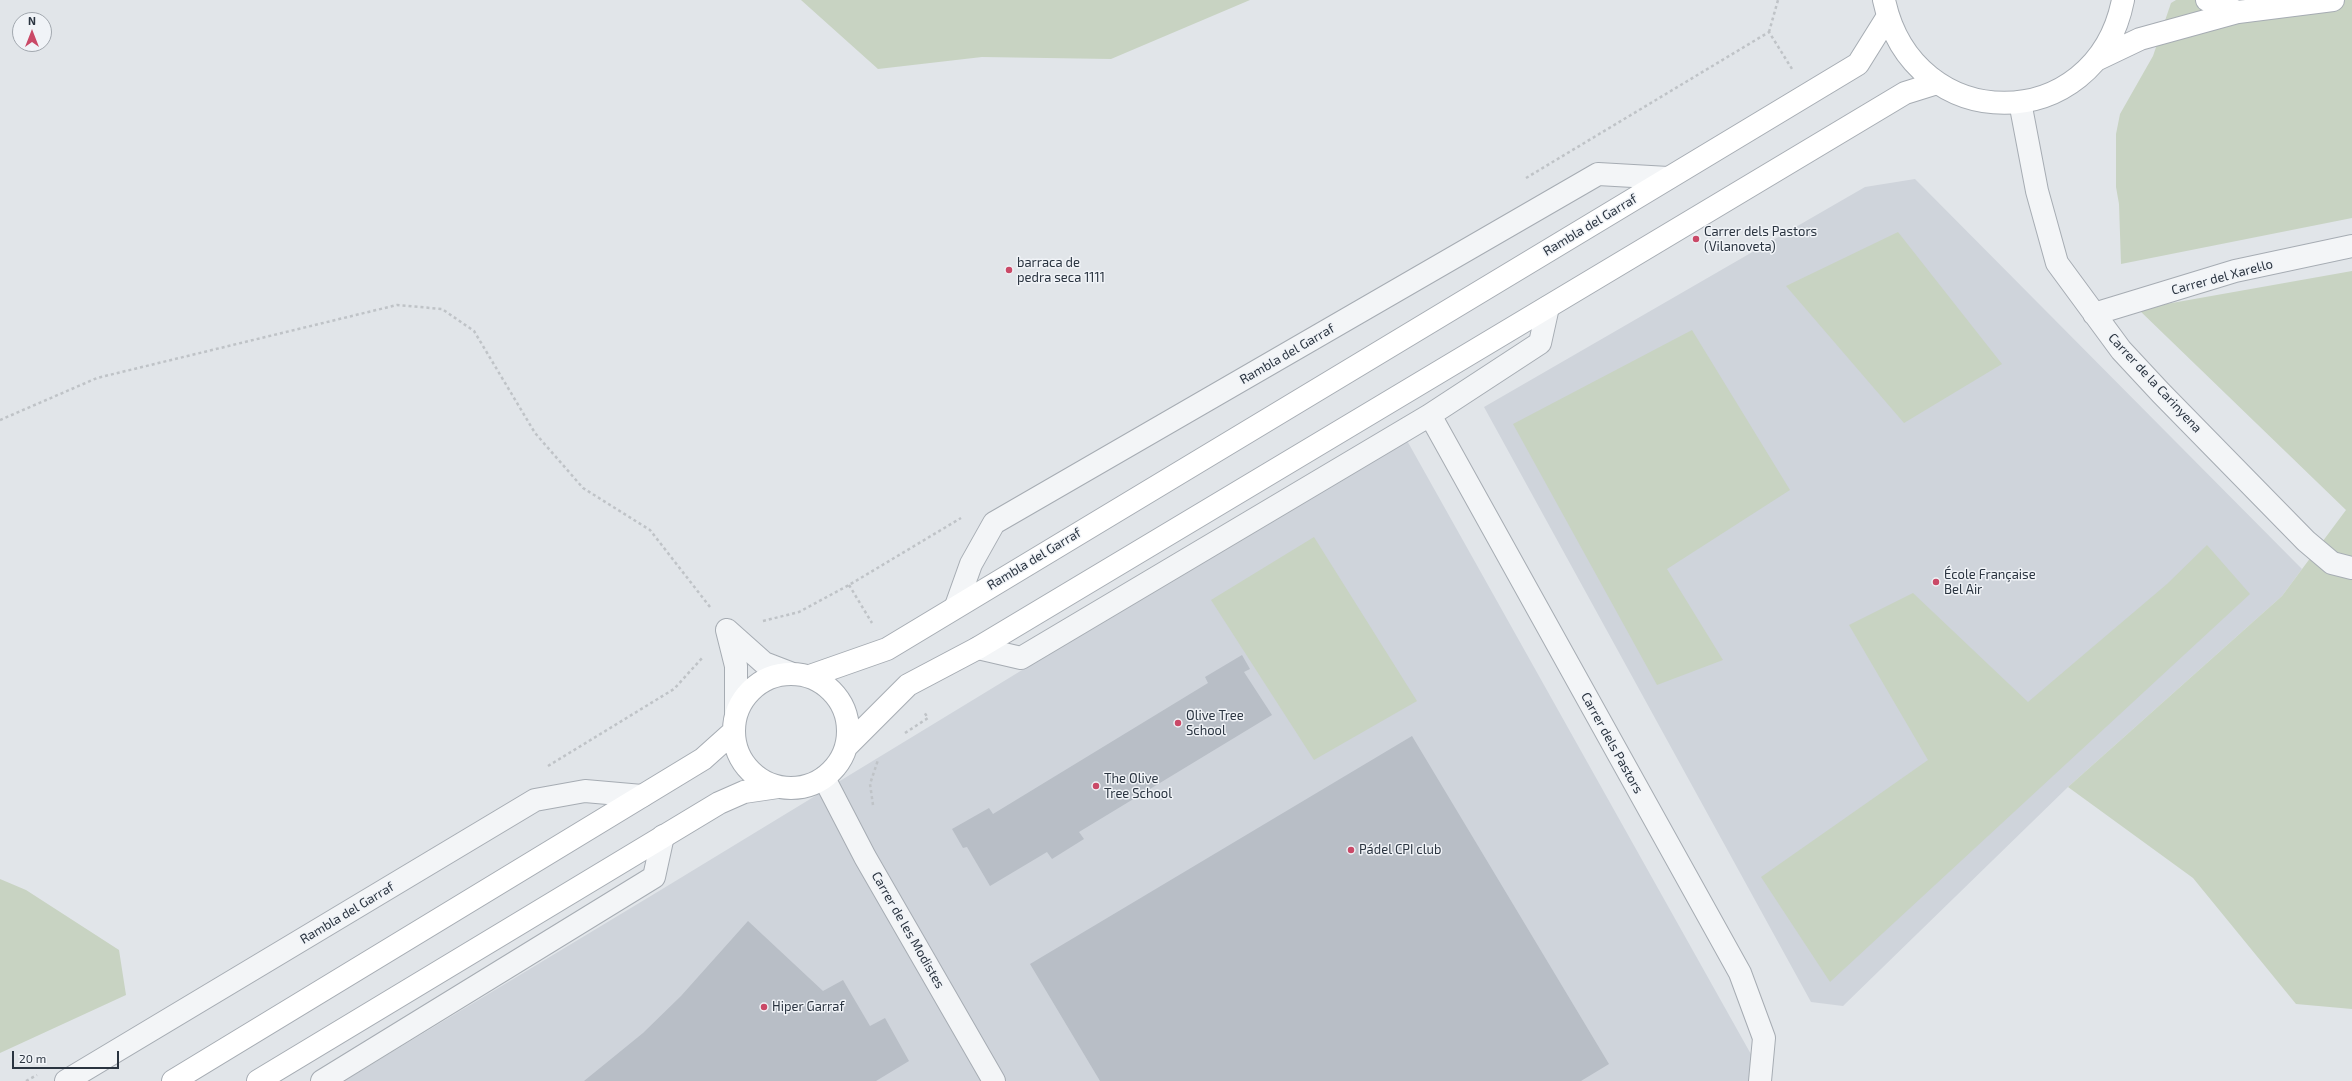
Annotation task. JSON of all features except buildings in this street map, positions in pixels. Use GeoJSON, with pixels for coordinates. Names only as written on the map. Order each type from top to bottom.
{"type":"FeatureCollection","features":[{"type":"Feature","properties":{"kind":"street"},"geometry":{"type":"LineString","coordinates":[[1886,8],[1892,29],[1906,54],[1926,75],[1956,94],[1977,100],[1998,103],[2020,102],[2035,99],[2062,88],[2086,70],[2096,60],[2111,37],[2123,0]]}},
{"type":"Feature","properties":{"kind":"street"},"geometry":{"type":"LineString","coordinates":[[2207,0],[2238,12]]}},
{"type":"Feature","properties":{"kind":"street"},"geometry":{"type":"LineString","coordinates":[[2096,60],[2140,40],[2238,12],[2333,0]]}},
{"type":"Feature","properties":{"kind":"street","name":"Rambla del Garraf"},"geometry":{"type":"LineString","coordinates":[[800,674],[887,649],[956,606],[1858,64],[1886,8]]}},
{"type":"Feature","properties":{"kind":"street"},"geometry":{"type":"LineString","coordinates":[[258,1081],[718,803],[744,792],[778,787],[799,788],[824,778],[838,764],[847,746],[908,685],[978,648],[1905,93],[1937,83]]}},
{"type":"Feature","properties":{"kind":"street","name":"Carrer de la Carinyena"},"geometry":{"type":"LineString","coordinates":[[2020,102],[2037,191],[2057,263],[2121,350],[2306,541],[2332,564],[2352,568]]}},
{"type":"Feature","properties":{"kind":"street","name":"Rambla del Garraf"},"geometry":{"type":"LineString","coordinates":[[956,606],[971,564],[994,522],[1598,174],[1668,178]]}},
{"type":"Feature","properties":{"kind":"street","name":"Carrer del Xarel·lo"},"geometry":{"type":"LineString","coordinates":[[2094,314],[2235,271],[2352,246]]}},
{"type":"Feature","properties":{"kind":"street"},"geometry":{"type":"LineString","coordinates":[[978,648],[1021,658],[1430,415],[1540,343],[1548,307]]}},
{"type":"Feature","properties":{"kind":"street","name":"Carrer dels Pastors"},"geometry":{"type":"LineString","coordinates":[[1430,415],[1740,973],[1764,1038],[1760,1081]]}},
{"type":"Feature","properties":{"kind":"street"},"geometry":{"type":"LineString","coordinates":[[727,630],[764,663],[800,674],[828,686],[836,694],[846,712],[849,726],[847,746]]}},
{"type":"Feature","properties":{"kind":"street"},"geometry":{"type":"LineString","coordinates":[[727,630],[736,666],[734,722],[739,758],[752,774],[778,787]]}},
{"type":"Feature","properties":{"kind":"street"},"geometry":{"type":"LineString","coordinates":[[173,1081],[703,759],[734,722],[750,689],[766,678],[800,674]]}},
{"type":"Feature","properties":{"kind":"street","name":"Carrer de les Modistes"},"geometry":{"type":"LineString","coordinates":[[824,778],[865,857],[994,1081]]}},
{"type":"Feature","properties":{"kind":"street","name":"Rambla del Garraf"},"geometry":{"type":"LineString","coordinates":[[66,1081],[535,800],[585,791],[642,796]]}},
{"type":"Feature","properties":{"kind":"street"},"geometry":{"type":"LineString","coordinates":[[322,1081],[654,877],[663,836]]}},
{"type":"Feature","properties":{"kind":"path"},"geometry":{"type":"LineString","coordinates":[[1523,180],[1768,32],[1778,0]]}},
{"type":"Feature","properties":{"kind":"path"},"geometry":{"type":"LineString","coordinates":[[1768,32],[1808,94]]}},
{"type":"Feature","properties":{"kind":"path"},"geometry":{"type":"LineString","coordinates":[[0,420],[97,378],[397,305],[442,309],[474,332],[535,433],[583,488],[650,530],[727,630]]}},
{"type":"Feature","properties":{"kind":"path"},"geometry":{"type":"LineString","coordinates":[[544,768],[674,689],[727,630],[799,612],[849,586],[965,516]]}},
{"type":"Feature","properties":{"kind":"path"},"geometry":{"type":"LineString","coordinates":[[26,1081],[40,1073]]}},
{"type":"Feature","properties":{"kind":"shaded area","name":"École Française Bel Air"},"geometry":{"type":"Polygon","coordinates":[[[1915,179],[2302,569],[2282,596],[2068,787],[1843,1006],[1811,1002],[1484,407],[1865,187],[1915,179]]]}},
{"type":"Feature","properties":{"kind":"shaded area"},"geometry":{"type":"Polygon","coordinates":[[[1405,437],[1766,1081],[344,1081],[664,888],[1405,437]]]}},
{"type":"Feature","properties":{"kind":"green space"},"geometry":{"type":"Polygon","coordinates":[[[801,0],[1250,0],[1111,59],[982,57],[878,69],[801,0]]]}},
{"type":"Feature","properties":{"kind":"green space"},"geometry":{"type":"Polygon","coordinates":[[[2176,0],[2352,0],[2352,218],[2121,264],[2119,204],[2116,187],[2116,134],[2120,114],[2153,56],[2171,3],[2176,0]]]}},
{"type":"Feature","properties":{"kind":"green space"},"geometry":{"type":"Polygon","coordinates":[[[1898,232],[2002,364],[1904,423],[1786,286],[1898,232]]]}},
{"type":"Feature","properties":{"kind":"green space"},"geometry":{"type":"Polygon","coordinates":[[[2352,271],[2352,1009],[2296,1004],[2193,878],[2068,787],[2282,596],[2346,510],[2138,309],[2352,271]]]}},
{"type":"Feature","properties":{"kind":"green space"},"geometry":{"type":"Polygon","coordinates":[[[1692,330],[1790,490],[1667,569],[1723,660],[1657,685],[1513,424],[1692,330]]]}},
{"type":"Feature","properties":{"kind":"green space"},"geometry":{"type":"Polygon","coordinates":[[[1314,537],[1417,701],[1314,760],[1211,600],[1314,537]]]}},
{"type":"Feature","properties":{"kind":"green space"},"geometry":{"type":"Polygon","coordinates":[[[2207,545],[2250,594],[1830,982],[1761,877],[1928,760],[1849,625],[1913,593],[2028,702],[2167,584],[2207,545]]]}},
{"type":"Feature","properties":{"kind":"green space"},"geometry":{"type":"Polygon","coordinates":[[[0,879],[26,890],[119,950],[126,995],[0,1053],[0,879]]]}},
{"type":"Feature","properties":{"kind":"place","name":"Carrer dels Pastors (Vilanoveta)"},"geometry":{"type":"Point","coordinates":[1696,239]}},
{"type":"Feature","properties":{"kind":"place","name":"barraca de pedra seca 1111"},"geometry":{"type":"Point","coordinates":[1009,270]}},
{"type":"Feature","properties":{"kind":"place","name":"École Française Bel Air"},"geometry":{"type":"Point","coordinates":[1936,582]}},
{"type":"Feature","properties":{"kind":"place","name":"Olive Tree School"},"geometry":{"type":"Point","coordinates":[1178,723]}},
{"type":"Feature","properties":{"kind":"place","name":"The Olive Tree School"},"geometry":{"type":"Point","coordinates":[1096,786]}},
{"type":"Feature","properties":{"kind":"place","name":"Pádel CPI club"},"geometry":{"type":"Point","coordinates":[1351,850]}},
{"type":"Feature","properties":{"kind":"place","name":"Hiper Garraf"},"geometry":{"type":"Point","coordinates":[764,1007]}}]}
